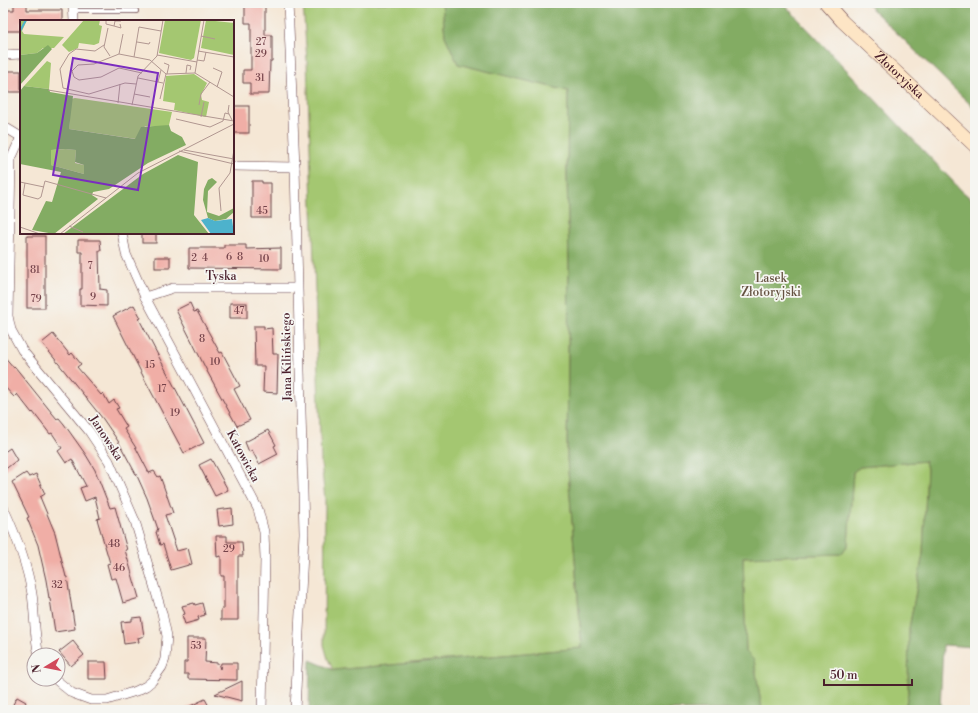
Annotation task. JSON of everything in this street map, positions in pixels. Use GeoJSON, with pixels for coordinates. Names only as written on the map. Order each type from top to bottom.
{"type":"FeatureCollection","features":[{"type":"Feature","properties":{"kind":"street","name":"Jana Kilińskiego"},"geometry":{"type":"LineString","coordinates":[[288,3],[295,167],[304,533],[295,710]]}},
{"type":"Feature","properties":{"kind":"street","name":"Złotoryjska"},"geometry":{"type":"LineString","coordinates":[[826,3],[975,146]]}},
{"type":"Feature","properties":{"kind":"street"},"geometry":{"type":"LineString","coordinates":[[73,7],[74,20]]}},
{"type":"Feature","properties":{"kind":"street"},"geometry":{"type":"LineString","coordinates":[[3,55],[20,54]]}},
{"type":"Feature","properties":{"kind":"street"},"geometry":{"type":"LineString","coordinates":[[3,126],[20,136]]}},
{"type":"Feature","properties":{"kind":"street","name":"Janowska"},"geometry":{"type":"LineString","coordinates":[[20,139],[11,160],[8,316],[11,330],[22,350],[89,431],[109,461],[135,521],[162,613],[167,636],[165,659],[162,666],[146,686],[136,691],[107,700],[91,700],[72,693],[65,687]]}},
{"type":"Feature","properties":{"kind":"street"},"geometry":{"type":"LineString","coordinates":[[234,166],[295,167]]}},
{"type":"Feature","properties":{"kind":"street","name":"Katowicka"},"geometry":{"type":"LineString","coordinates":[[122,234],[126,254],[145,297],[258,509],[264,532],[265,559],[262,710]]}},
{"type":"Feature","properties":{"kind":"street","name":"Tyska"},"geometry":{"type":"LineString","coordinates":[[145,297],[174,288],[297,288]]}},
{"type":"Feature","properties":{"kind":"street"},"geometry":{"type":"LineString","coordinates":[[3,507],[16,534],[26,566],[32,593],[39,647]]}},
{"type":"Feature","properties":{"kind":"lane"},"geometry":{"type":"LineString","coordinates":[[73,7],[136,11]]}},
{"type":"Feature","properties":{"kind":"green space"},"geometry":{"type":"Polygon","coordinates":[[[303,3],[442,3],[445,36],[458,64],[568,91],[567,174],[569,264],[567,458],[582,648],[333,670],[328,659],[324,645],[325,499],[321,463],[307,61],[303,3]]]}},
{"type":"Feature","properties":{"kind":"green space","name":"Lasek Złotoryjski"},"geometry":{"type":"Polygon","coordinates":[[[442,3],[783,3],[962,191],[975,202],[975,647],[943,645],[940,710],[905,710],[908,693],[909,629],[923,554],[927,469],[925,461],[860,467],[853,472],[848,545],[841,554],[743,557],[746,652],[754,660],[762,710],[309,710],[310,660],[334,670],[582,648],[567,458],[569,264],[567,174],[568,91],[458,64],[445,36],[442,3]]]}},
{"type":"Feature","properties":{"kind":"green space"},"geometry":{"type":"Polygon","coordinates":[[[866,3],[975,3],[975,109],[866,3]]]}},
{"type":"Feature","properties":{"kind":"green space"},"geometry":{"type":"Polygon","coordinates":[[[925,461],[927,469],[923,554],[909,629],[908,693],[905,710],[762,710],[754,660],[746,652],[743,557],[841,554],[848,545],[853,472],[860,467],[925,461]]]}},
{"type":"Feature","properties":{"kind":"building"},"geometry":{"type":"Polygon","coordinates":[[[14,3],[27,3],[27,10],[62,10],[62,20],[20,20],[20,31],[3,31],[3,10],[14,10],[14,3]]]}},
{"type":"Feature","properties":{"kind":"building"},"geometry":{"type":"Polygon","coordinates":[[[245,3],[265,3],[265,35],[272,35],[272,61],[270,61],[269,94],[250,94],[250,83],[243,83],[243,70],[251,70],[251,23],[245,23],[245,3]]]}},
{"type":"Feature","properties":{"kind":"building"},"geometry":{"type":"Polygon","coordinates":[[[3,71],[20,71],[20,92],[3,92],[3,71]]]}},
{"type":"Feature","properties":{"kind":"building"},"geometry":{"type":"Polygon","coordinates":[[[234,106],[249,106],[249,133],[234,133],[234,106]]]}},
{"type":"Feature","properties":{"kind":"building"},"geometry":{"type":"Polygon","coordinates":[[[252,181],[271,183],[271,218],[252,218],[252,181]]]}},
{"type":"Feature","properties":{"kind":"building"},"geometry":{"type":"Polygon","coordinates":[[[142,234],[156,234],[156,243],[142,243],[142,234]]]}},
{"type":"Feature","properties":{"kind":"building"},"geometry":{"type":"Polygon","coordinates":[[[27,236],[45,236],[45,308],[27,308],[27,236]]]}},
{"type":"Feature","properties":{"kind":"building"},"geometry":{"type":"Polygon","coordinates":[[[78,240],[100,240],[100,289],[107,290],[107,306],[80,305],[80,289],[82,289],[82,252],[78,252],[78,240]]]}},
{"type":"Feature","properties":{"kind":"building"},"geometry":{"type":"Polygon","coordinates":[[[224,245],[246,245],[246,249],[281,248],[281,269],[189,268],[189,248],[224,248],[224,245]]]}},
{"type":"Feature","properties":{"kind":"building"},"geometry":{"type":"Polygon","coordinates":[[[155,257],[170,257],[170,268],[155,268],[155,257]]]}},
{"type":"Feature","properties":{"kind":"building"},"geometry":{"type":"Polygon","coordinates":[[[190,303],[194,312],[197,311],[220,353],[222,352],[240,386],[234,389],[250,420],[237,426],[176,310],[190,303]]]}},
{"type":"Feature","properties":{"kind":"building"},"geometry":{"type":"Polygon","coordinates":[[[230,303],[247,303],[247,318],[230,318],[230,303]]]}},
{"type":"Feature","properties":{"kind":"building"},"geometry":{"type":"Polygon","coordinates":[[[134,305],[141,318],[139,319],[204,443],[184,453],[113,316],[134,305]]]}},
{"type":"Feature","properties":{"kind":"building"},"geometry":{"type":"Polygon","coordinates":[[[254,326],[264,326],[264,329],[272,328],[273,354],[278,354],[277,393],[263,392],[264,366],[255,366],[254,326]]]}},
{"type":"Feature","properties":{"kind":"building"},"geometry":{"type":"Polygon","coordinates":[[[53,334],[70,355],[72,353],[81,364],[77,367],[101,395],[103,393],[109,404],[114,400],[119,408],[116,409],[127,427],[124,429],[149,473],[154,471],[158,477],[160,476],[173,513],[165,515],[177,551],[188,548],[192,564],[171,570],[163,544],[160,545],[156,532],[158,529],[147,498],[118,441],[103,419],[42,343],[53,334]]]}},
{"type":"Feature","properties":{"kind":"building"},"geometry":{"type":"Polygon","coordinates":[[[3,355],[14,368],[15,367],[57,419],[59,418],[64,424],[95,470],[110,508],[115,507],[127,550],[125,550],[139,598],[123,603],[116,578],[111,579],[107,564],[110,563],[97,519],[100,518],[95,497],[85,501],[80,488],[86,486],[72,459],[66,463],[58,451],[62,448],[52,433],[50,434],[17,394],[14,397],[3,385],[3,355]]]}},
{"type":"Feature","properties":{"kind":"building"},"geometry":{"type":"Polygon","coordinates":[[[268,430],[276,445],[274,446],[278,454],[259,464],[252,450],[249,452],[245,442],[268,430]]]}},
{"type":"Feature","properties":{"kind":"building"},"geometry":{"type":"Polygon","coordinates":[[[10,448],[17,460],[3,471],[3,453],[10,448]]]}},
{"type":"Feature","properties":{"kind":"building"},"geometry":{"type":"Polygon","coordinates":[[[211,459],[228,490],[215,496],[199,465],[211,459]]]}},
{"type":"Feature","properties":{"kind":"building"},"geometry":{"type":"Polygon","coordinates":[[[26,473],[29,477],[36,474],[45,494],[40,497],[55,533],[67,577],[75,629],[55,632],[50,599],[38,545],[27,518],[29,517],[12,482],[26,473]]]}},
{"type":"Feature","properties":{"kind":"building"},"geometry":{"type":"Polygon","coordinates":[[[232,508],[233,524],[219,526],[217,510],[232,508]]]}},
{"type":"Feature","properties":{"kind":"building"},"geometry":{"type":"Polygon","coordinates":[[[216,536],[227,536],[227,542],[242,542],[243,556],[238,556],[238,620],[221,620],[221,609],[224,609],[224,576],[221,576],[221,556],[217,557],[216,536]]]}},
{"type":"Feature","properties":{"kind":"building"},"geometry":{"type":"Polygon","coordinates":[[[194,603],[195,605],[202,603],[205,615],[198,617],[199,620],[185,624],[182,615],[185,614],[182,606],[194,603]]]}},
{"type":"Feature","properties":{"kind":"building"},"geometry":{"type":"Polygon","coordinates":[[[141,617],[144,636],[138,638],[139,642],[124,644],[121,622],[132,621],[132,618],[141,617]]]}},
{"type":"Feature","properties":{"kind":"building"},"geometry":{"type":"Polygon","coordinates":[[[187,638],[206,638],[205,662],[218,663],[220,669],[221,663],[237,663],[237,680],[188,679],[188,674],[184,674],[184,662],[187,662],[187,638]]]}},
{"type":"Feature","properties":{"kind":"building"},"geometry":{"type":"Polygon","coordinates":[[[73,641],[84,655],[71,666],[66,660],[65,647],[73,641]]]}},
{"type":"Feature","properties":{"kind":"building"},"geometry":{"type":"Polygon","coordinates":[[[88,662],[106,662],[107,679],[88,679],[88,662]]]}},
{"type":"Feature","properties":{"kind":"building"},"geometry":{"type":"Polygon","coordinates":[[[242,681],[242,701],[215,694],[242,681]]]}},
{"type":"Feature","properties":{"kind":"building"},"geometry":{"type":"Polygon","coordinates":[[[17,697],[26,702],[22,710],[10,710],[17,697]]]}},
{"type":"Feature","properties":{"kind":"building"},"geometry":{"type":"Polygon","coordinates":[[[205,699],[211,710],[182,710],[205,699]]]}}]}
